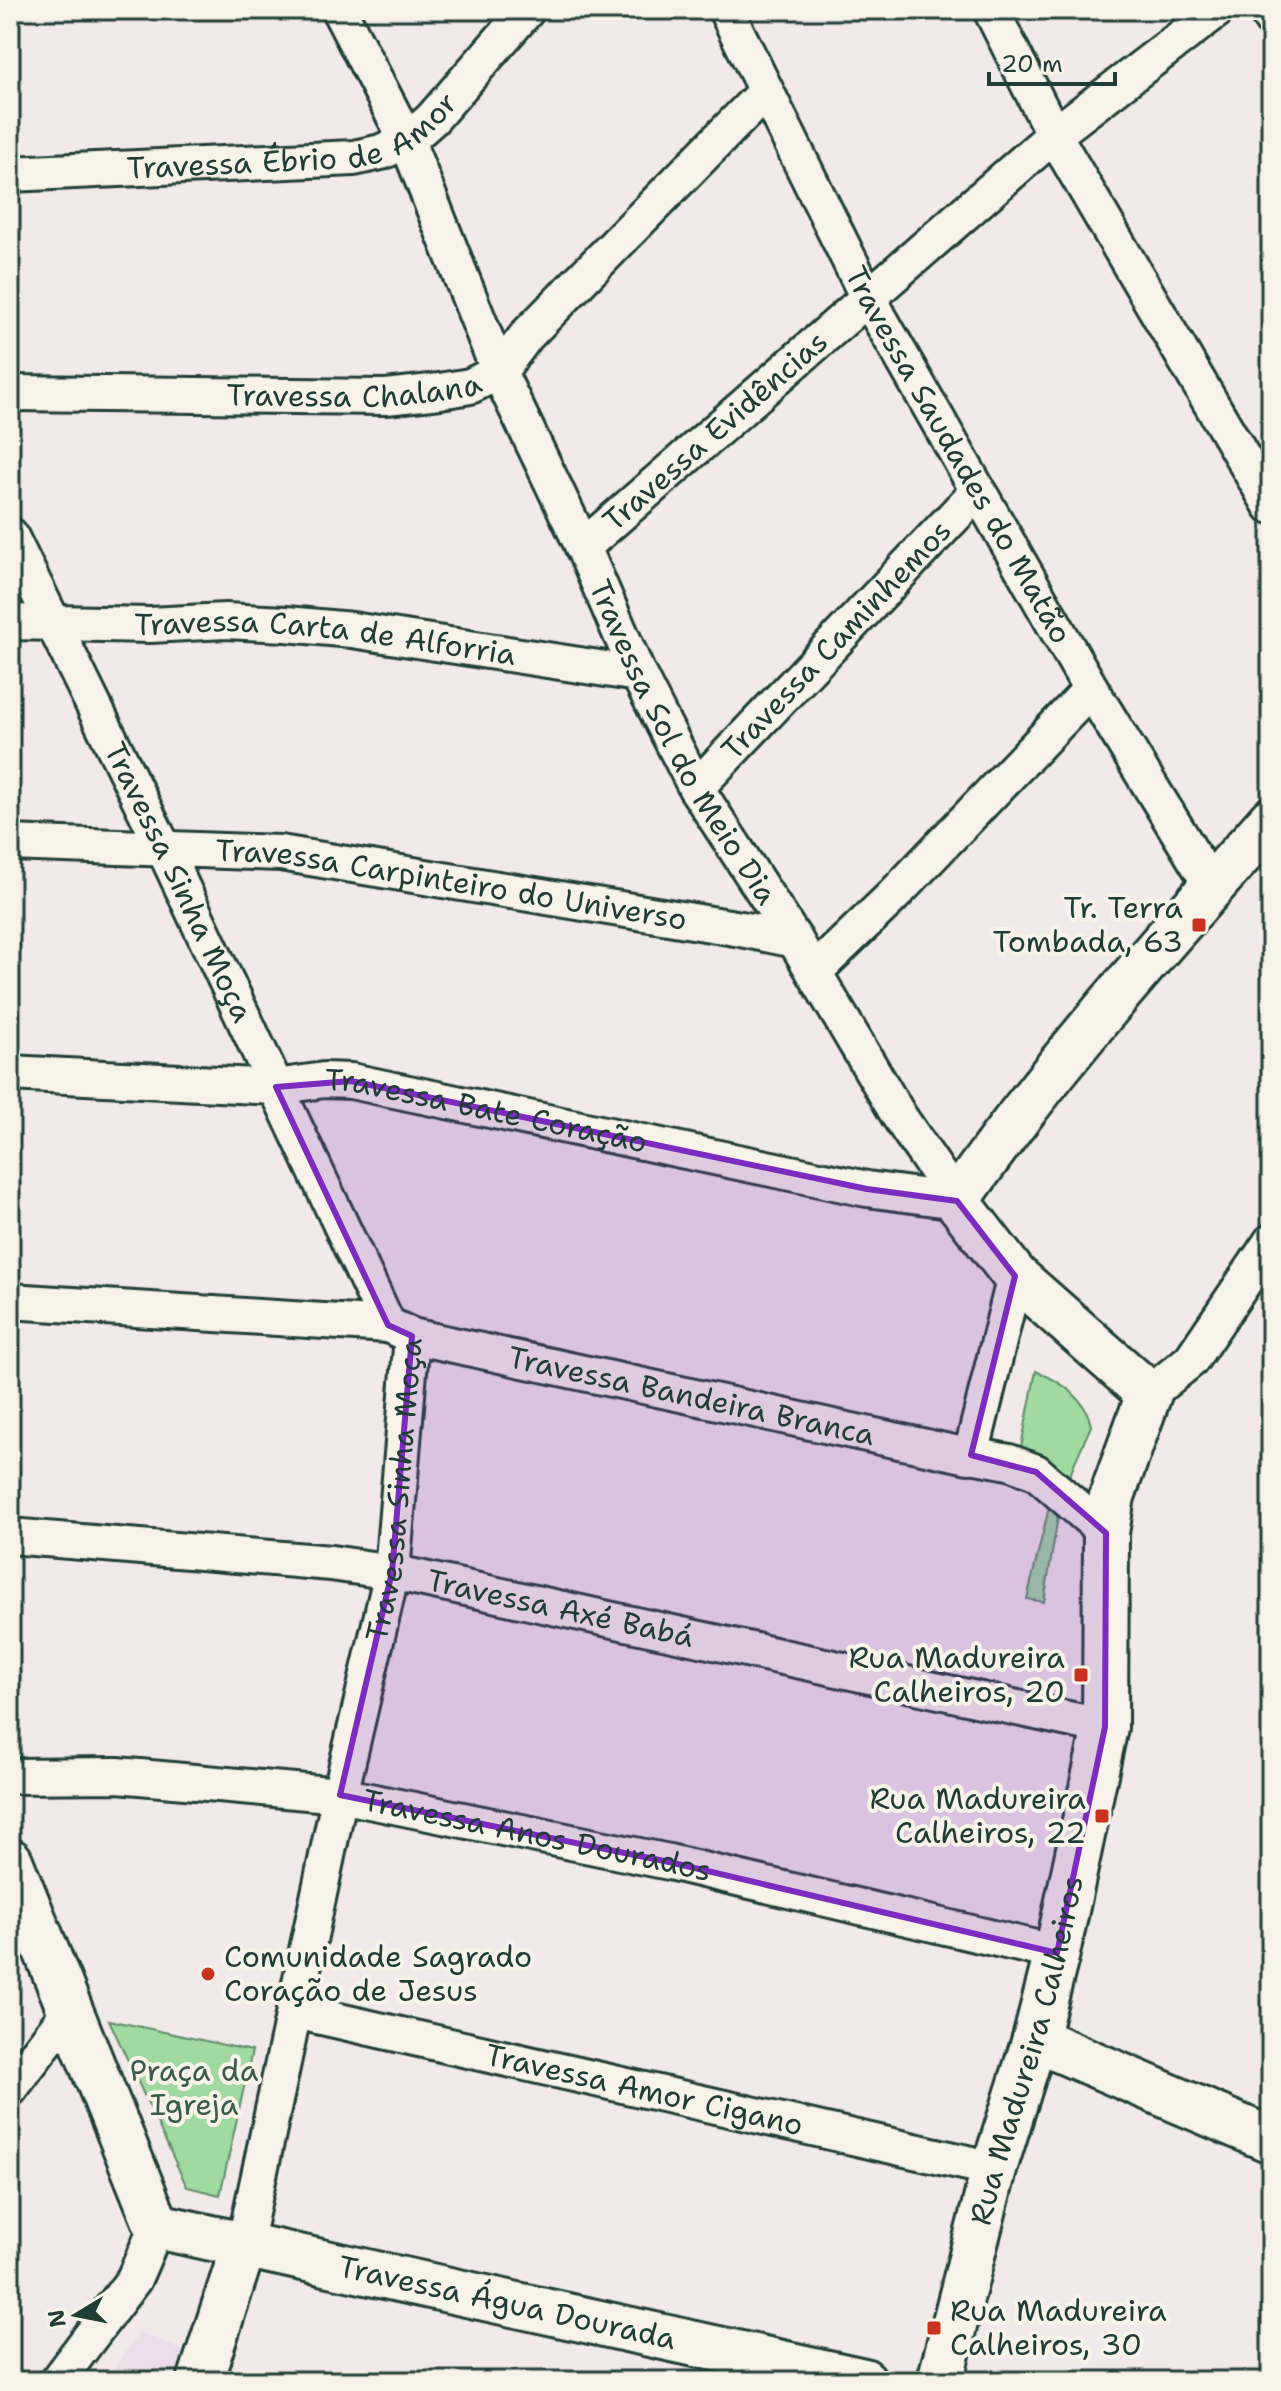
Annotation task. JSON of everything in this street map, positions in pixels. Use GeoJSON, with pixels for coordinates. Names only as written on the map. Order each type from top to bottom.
{"type":"FeatureCollection","features":[{"type":"Feature","properties":{"kind":"main road"},"geometry":{"type":"LineString","coordinates":[[957,1201],[1014,1121],[1271,820]]}},
{"type":"Feature","properties":{"kind":"main road","name":"Travessa Sol do Meio Dia"},"geometry":{"type":"LineString","coordinates":[[957,1201],[1015,1276],[1149,1394]]}},
{"type":"Feature","properties":{"kind":"main road","name":"Rua Madureira Calheiros"},"geometry":{"type":"LineString","coordinates":[[940,2381],[994,2169],[1035,2039],[1057,1953],[1105,1727],[1106,1533],[1112,1496],[1149,1394]]}},
{"type":"Feature","properties":{"kind":"main road"},"geometry":{"type":"LineString","coordinates":[[10,1861],[157,2226],[244,2246]]}},
{"type":"Feature","properties":{"kind":"main road"},"geometry":{"type":"LineString","coordinates":[[1035,2039],[1271,2140]]}},
{"type":"Feature","properties":{"kind":"main road","name":"Travessa Sinha Moça"},"geometry":{"type":"LineString","coordinates":[[200,2381],[244,2246]]}},
{"type":"Feature","properties":{"kind":"main road","name":"Travessa Água Dourada"},"geometry":{"type":"LineString","coordinates":[[244,2246],[864,2381]]}},
{"type":"Feature","properties":{"kind":"street","name":"Travessa Sol do Meio Dia"},"geometry":{"type":"LineString","coordinates":[[339,10],[407,141],[499,372],[583,547],[638,674],[696,788],[795,940],[899,1116],[957,1201]]}},
{"type":"Feature","properties":{"kind":"street","name":"Travessa Ébrio de Amor"},"geometry":{"type":"LineString","coordinates":[[10,174],[354,158],[381,152],[407,141],[432,119],[527,10]]}},
{"type":"Feature","properties":{"kind":"street","name":"Travessa Saudades do Matão"},"geometry":{"type":"LineString","coordinates":[[726,10],[867,296],[1091,689],[1212,887]]}},
{"type":"Feature","properties":{"kind":"street"},"geometry":{"type":"LineString","coordinates":[[991,10],[1054,135],[1271,506]]}},
{"type":"Feature","properties":{"kind":"street","name":"Travessa Evidências"},"geometry":{"type":"LineString","coordinates":[[583,547],[1054,135],[1217,10]]}},
{"type":"Feature","properties":{"kind":"street"},"geometry":{"type":"LineString","coordinates":[[1266,10],[1271,19]]}},
{"type":"Feature","properties":{"kind":"street","name":"Travessa Chalana"},"geometry":{"type":"LineString","coordinates":[[10,393],[386,397],[470,386],[499,372],[527,335],[765,92]]}},
{"type":"Feature","properties":{"kind":"street","name":"Travessa Caminhemos"},"geometry":{"type":"LineString","coordinates":[[696,788],[978,491]]}},
{"type":"Feature","properties":{"kind":"street","name":"Travessa Sinha Moça"},"geometry":{"type":"LineString","coordinates":[[10,535],[165,851],[276,1087],[400,1330],[392,1572],[340,1795],[244,2246]]}},
{"type":"Feature","properties":{"kind":"street","name":"Travessa Carta de Alforria"},"geometry":{"type":"LineString","coordinates":[[10,622],[150,625],[225,621],[286,624],[352,630],[638,674]]}},
{"type":"Feature","properties":{"kind":"street"},"geometry":{"type":"LineString","coordinates":[[814,972],[892,897],[1091,689]]}},
{"type":"Feature","properties":{"kind":"street","name":"Travessa Carpinteiro do Universo"},"geometry":{"type":"LineString","coordinates":[[10,843],[280,853],[795,940]]}},
{"type":"Feature","properties":{"kind":"street","name":"Travessa Bate Coração"},"geometry":{"type":"LineString","coordinates":[[10,1073],[276,1087],[324,1080],[351,1081],[867,1189],[957,1201]]}},
{"type":"Feature","properties":{"kind":"street"},"geometry":{"type":"LineString","coordinates":[[1149,1394],[1191,1360],[1271,1242]]}},
{"type":"Feature","properties":{"kind":"street"},"geometry":{"type":"LineString","coordinates":[[971,1455],[1015,1276]]}},
{"type":"Feature","properties":{"kind":"street","name":"Travessa Bandeira Branca"},"geometry":{"type":"LineString","coordinates":[[10,1301],[400,1330],[1009,1462],[1036,1472],[1106,1533]]}},
{"type":"Feature","properties":{"kind":"street","name":"Travessa Axé Babá"},"geometry":{"type":"LineString","coordinates":[[10,1536],[331,1563],[392,1572],[1105,1727]]}},
{"type":"Feature","properties":{"kind":"street","name":"Travessa Anos Dourados"},"geometry":{"type":"LineString","coordinates":[[10,1776],[117,1775],[340,1795],[669,1862],[1057,1953]]}},
{"type":"Feature","properties":{"kind":"street"},"geometry":{"type":"LineString","coordinates":[[10,2089],[70,2010]]}},
{"type":"Feature","properties":{"kind":"street","name":"Travessa Amor Cigano"},"geometry":{"type":"LineString","coordinates":[[295,2011],[994,2169]]}},
{"type":"Feature","properties":{"kind":"street"},"geometry":{"type":"LineString","coordinates":[[57,2381],[134,2279],[157,2226]]}},
{"type":"Feature","properties":{"kind":"highlighted area"},"geometry":{"type":"Polygon","coordinates":[[[351,1081],[867,1189],[957,1201],[1015,1276],[971,1455],[1036,1472],[1106,1533],[1105,1727],[1057,1953],[669,1862],[340,1795],[392,1572],[412,1336],[388,1325],[276,1087],[351,1081]]]}},
{"type":"Feature","properties":{"kind":"shaded area"},"geometry":{"type":"Polygon","coordinates":[[[140,2332],[185,2352],[176,2381],[105,2381],[140,2332]]]}},
{"type":"Feature","properties":{"kind":"green space"},"geometry":{"type":"Polygon","coordinates":[[[1036,1371],[1054,1380],[1078,1399],[1091,1426],[1059,1510],[1044,1602],[1027,1599],[1055,1482],[1016,1472],[1036,1371]]]}},
{"type":"Feature","properties":{"kind":"green space","name":"Praça da Igreja"},"geometry":{"type":"Polygon","coordinates":[[[109,2020],[252,2051],[220,2195],[187,2187],[109,2020]]]}},
{"type":"Feature","properties":{"kind":"place","name":"Tr. Terra Tombada, 63"},"geometry":{"type":"Point","coordinates":[1199,925]}},
{"type":"Feature","properties":{"kind":"place","name":"Rua Madureira Calheiros, 20"},"geometry":{"type":"Point","coordinates":[1081,1675]}},
{"type":"Feature","properties":{"kind":"place","name":"Rua Madureira Calheiros, 22"},"geometry":{"type":"Point","coordinates":[1102,1816]}},
{"type":"Feature","properties":{"kind":"place","name":"Comunidade Sagrado Coração de Jesus"},"geometry":{"type":"Point","coordinates":[208,1974]}},
{"type":"Feature","properties":{"kind":"place","name":"Rua Madureira Calheiros, 30"},"geometry":{"type":"Point","coordinates":[934,2328]}}]}
